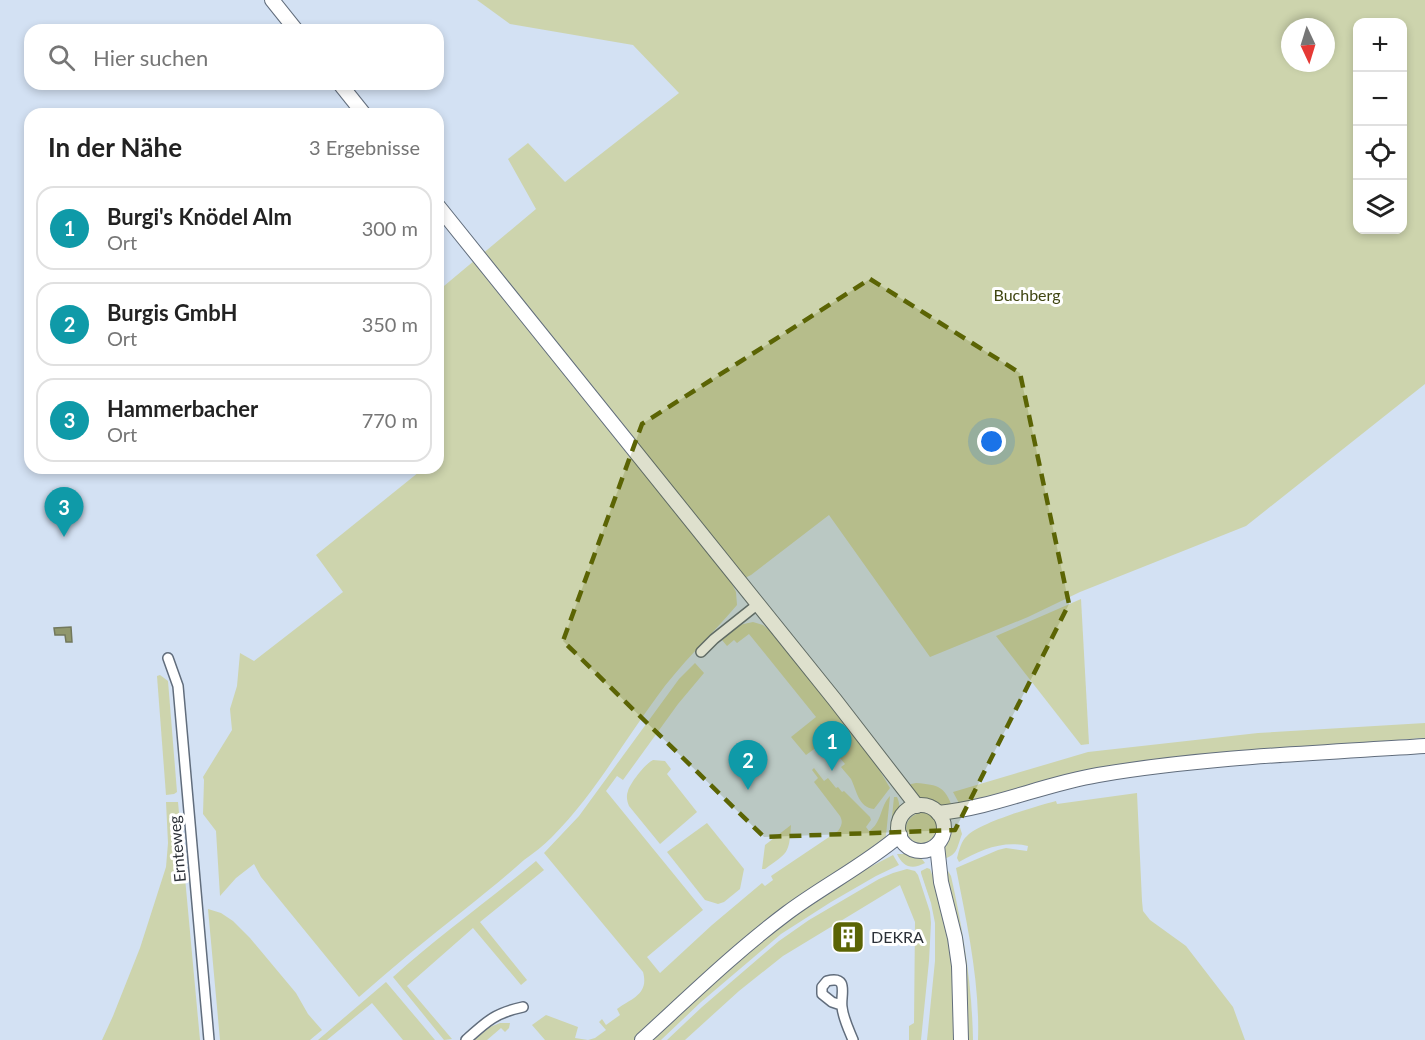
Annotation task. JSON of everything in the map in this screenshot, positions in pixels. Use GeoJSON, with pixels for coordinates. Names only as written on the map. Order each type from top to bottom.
{"type":"FeatureCollection","features":[{"type":"Feature","properties":{"kind":"street"},"geometry":{"type":"LineString","coordinates":[[272,0],[291,24]]}},
{"type":"Feature","properties":{"kind":"street"},"geometry":{"type":"LineString","coordinates":[[345,90],[359,108]]}},
{"type":"Feature","properties":{"kind":"street"},"geometry":{"type":"LineString","coordinates":[[444,213],[835,700],[888,769],[911,809]]}},
{"type":"Feature","properties":{"kind":"street"},"geometry":{"type":"LineString","coordinates":[[701,652],[758,604]]}},
{"type":"Feature","properties":{"kind":"street","name":"Ernteweg"},"geometry":{"type":"LineString","coordinates":[[168,658],[178,686],[209,1040]]}},
{"type":"Feature","properties":{"kind":"street"},"geometry":{"type":"LineString","coordinates":[[938,813],[991,803],[1081,778],[1131,770],[1250,758],[1425,746]]}},
{"type":"Feature","properties":{"kind":"street"},"geometry":{"type":"LineString","coordinates":[[944,826],[991,803]]}},
{"type":"Feature","properties":{"kind":"street"},"geometry":{"type":"LineString","coordinates":[[928,807],[938,813],[944,826],[943,837],[937,845],[930,850],[922,851],[908,847],[903,842],[899,824],[902,817],[911,809],[928,807]]}},
{"type":"Feature","properties":{"kind":"street"},"geometry":{"type":"LineString","coordinates":[[642,1040],[758,935],[900,835]]}},
{"type":"Feature","properties":{"kind":"street"},"geometry":{"type":"LineString","coordinates":[[937,845],[941,882],[958,959],[961,1040]]}},
{"type":"Feature","properties":{"kind":"street"},"geometry":{"type":"LineString","coordinates":[[867,860],[908,847]]}},
{"type":"Feature","properties":{"kind":"street"},"geometry":{"type":"LineString","coordinates":[[922,851],[941,882]]}},
{"type":"Feature","properties":{"kind":"street"},"geometry":{"type":"LineString","coordinates":[[841,1005],[853,1040]]}},
{"type":"Feature","properties":{"kind":"street"},"geometry":{"type":"LineString","coordinates":[[466,1040],[495,1016],[524,1007]]}},
{"type":"Feature","properties":{"kind":"highlighted area"},"geometry":{"type":"Polygon","coordinates":[[[870,279],[1020,373],[1069,604],[955,830],[764,837],[563,641],[642,424],[870,279]]]}},
{"type":"Feature","properties":{"kind":"green space","name":"Buchberg"},"geometry":{"type":"Polygon","coordinates":[[[477,0],[1425,0],[1425,384],[1246,526],[1080,592],[1028,617],[930,657],[829,515],[751,575],[732,584],[736,592],[737,605],[665,686],[594,787],[552,837],[359,997],[261,877],[254,864],[236,878],[220,896],[216,831],[203,814],[203,777],[232,730],[230,709],[237,686],[240,653],[254,661],[343,592],[316,555],[417,474],[444,474],[444,286],[536,209],[508,159],[528,143],[565,182],[679,93],[633,45],[510,24],[477,0]]]}},
{"type":"Feature","properties":{"kind":"green space"},"geometry":{"type":"Polygon","coordinates":[[[1081,599],[1089,744],[1081,745],[996,636],[1081,599]]]}},
{"type":"Feature","properties":{"kind":"green space"},"geometry":{"type":"Polygon","coordinates":[[[753,622],[763,625],[770,631],[857,738],[880,771],[890,788],[874,809],[861,802],[851,779],[841,767],[845,764],[830,746],[822,752],[817,747],[806,755],[791,737],[816,717],[749,634],[737,643],[734,640],[727,646],[722,640],[735,628],[753,622]]]}},
{"type":"Feature","properties":{"kind":"green space"},"geometry":{"type":"Polygon","coordinates":[[[695,663],[704,673],[678,704],[623,780],[617,776],[606,791],[703,910],[647,957],[660,973],[762,883],[765,886],[773,880],[771,876],[838,831],[842,824],[841,818],[814,782],[818,778],[812,770],[814,768],[824,781],[828,778],[836,788],[844,791],[870,817],[871,820],[866,827],[869,831],[876,824],[890,796],[886,835],[888,842],[636,1040],[588,1040],[606,1030],[599,1022],[602,1019],[606,1025],[620,1015],[617,1009],[638,995],[644,986],[643,972],[544,853],[579,816],[679,679],[695,663]]]}},
{"type":"Feature","properties":{"kind":"green space"},"geometry":{"type":"Polygon","coordinates":[[[160,675],[168,681],[177,792],[166,795],[157,676],[160,675]]]}},
{"type":"Feature","properties":{"kind":"green space"},"geometry":{"type":"Polygon","coordinates":[[[1425,723],[1425,738],[1219,753],[1090,769],[960,805],[953,792],[1088,752],[1258,733],[1425,723]]]}},
{"type":"Feature","properties":{"kind":"green space"},"geometry":{"type":"Polygon","coordinates":[[[653,760],[665,761],[671,769],[667,774],[697,812],[660,844],[629,806],[627,798],[629,787],[635,778],[653,760]]]}},
{"type":"Feature","properties":{"kind":"green space"},"geometry":{"type":"Polygon","coordinates":[[[911,784],[940,788],[944,791],[953,809],[941,809],[934,804],[922,802],[908,789],[911,784]]]}},
{"type":"Feature","properties":{"kind":"green space"},"geometry":{"type":"Polygon","coordinates":[[[1137,793],[1143,911],[1150,920],[1186,946],[1233,1007],[1245,1040],[978,1040],[975,975],[956,868],[998,850],[1006,848],[1027,851],[1028,846],[1010,844],[992,847],[959,862],[957,858],[963,841],[973,831],[983,826],[1056,801],[1057,804],[1137,793]]]}},
{"type":"Feature","properties":{"kind":"green space"},"geometry":{"type":"Polygon","coordinates":[[[894,797],[897,797],[899,802],[899,810],[895,832],[890,837],[894,797]]]}},
{"type":"Feature","properties":{"kind":"green space"},"geometry":{"type":"Polygon","coordinates":[[[166,802],[178,802],[200,1040],[102,1040],[140,948],[166,867],[168,843],[166,802]]]}},
{"type":"Feature","properties":{"kind":"green space"},"geometry":{"type":"Polygon","coordinates":[[[922,813],[933,818],[938,829],[933,840],[922,845],[911,840],[906,829],[911,818],[922,813]]]}},
{"type":"Feature","properties":{"kind":"green space"},"geometry":{"type":"Polygon","coordinates":[[[707,823],[744,869],[740,889],[718,904],[705,900],[667,852],[707,823]]]}},
{"type":"Feature","properties":{"kind":"green space"},"geometry":{"type":"Polygon","coordinates":[[[959,824],[962,834],[956,851],[941,860],[947,840],[959,824]]]}},
{"type":"Feature","properties":{"kind":"green space"},"geometry":{"type":"Polygon","coordinates":[[[791,825],[786,852],[762,869],[765,845],[791,825]]]}},
{"type":"Feature","properties":{"kind":"green space"},"geometry":{"type":"Polygon","coordinates":[[[897,854],[916,856],[925,863],[908,866],[897,854]]]}},
{"type":"Feature","properties":{"kind":"green space"},"geometry":{"type":"Polygon","coordinates":[[[893,855],[899,865],[831,902],[781,934],[701,1002],[661,1040],[649,1040],[768,934],[851,877],[893,855]]]}},
{"type":"Feature","properties":{"kind":"green space"},"geometry":{"type":"Polygon","coordinates":[[[536,861],[544,870],[480,922],[527,980],[521,985],[473,928],[407,986],[452,1039],[444,1040],[393,977],[536,861]]]}},
{"type":"Feature","properties":{"kind":"green space"},"geometry":{"type":"Polygon","coordinates":[[[927,868],[930,869],[935,882],[953,960],[955,1040],[927,1040],[935,961],[935,923],[921,873],[927,868]]]}},
{"type":"Feature","properties":{"kind":"green space"},"geometry":{"type":"Polygon","coordinates":[[[907,869],[915,871],[918,875],[930,912],[931,923],[921,1040],[909,1040],[909,1026],[914,1023],[915,922],[900,885],[783,956],[739,991],[685,1040],[667,1040],[779,941],[809,920],[879,879],[907,869]]]}},
{"type":"Feature","properties":{"kind":"green space"},"geometry":{"type":"Polygon","coordinates":[[[948,871],[951,876],[966,957],[973,1040],[966,1040],[946,879],[948,871]]]}},
{"type":"Feature","properties":{"kind":"green space"},"geometry":{"type":"Polygon","coordinates":[[[208,909],[221,913],[233,921],[250,938],[296,993],[308,1014],[322,1030],[310,1040],[220,1040],[208,909]]]}},
{"type":"Feature","properties":{"kind":"green space"},"geometry":{"type":"Polygon","coordinates":[[[386,982],[435,1040],[403,1040],[372,1003],[327,1040],[318,1040],[386,982]]]}},
{"type":"Feature","properties":{"kind":"green space"},"geometry":{"type":"Polygon","coordinates":[[[546,1015],[578,1027],[575,1038],[588,1040],[545,1040],[532,1025],[546,1015]]]}},
{"type":"Feature","properties":{"kind":"green space"},"geometry":{"type":"Polygon","coordinates":[[[500,1023],[510,1023],[509,1028],[505,1032],[501,1028],[487,1040],[474,1040],[490,1027],[500,1023]]]}},
{"type":"Feature","properties":{"kind":"shaded area"},"geometry":{"type":"Polygon","coordinates":[[[71,627],[72,642],[66,642],[65,635],[55,635],[54,628],[71,627]]]}},
{"type":"Feature","properties":{"kind":"place","name":"Hammerbacher"},"geometry":{"type":"Point","coordinates":[64,537]}},
{"type":"Feature","properties":{"kind":"place","name":"Burgi's Knödel Alm"},"geometry":{"type":"Point","coordinates":[832,771]}},
{"type":"Feature","properties":{"kind":"place","name":"Burgis GmbH"},"geometry":{"type":"Point","coordinates":[748,790]}},
{"type":"Feature","properties":{"kind":"place","name":"DEKRA"},"geometry":{"type":"Point","coordinates":[848,937]}}]}
